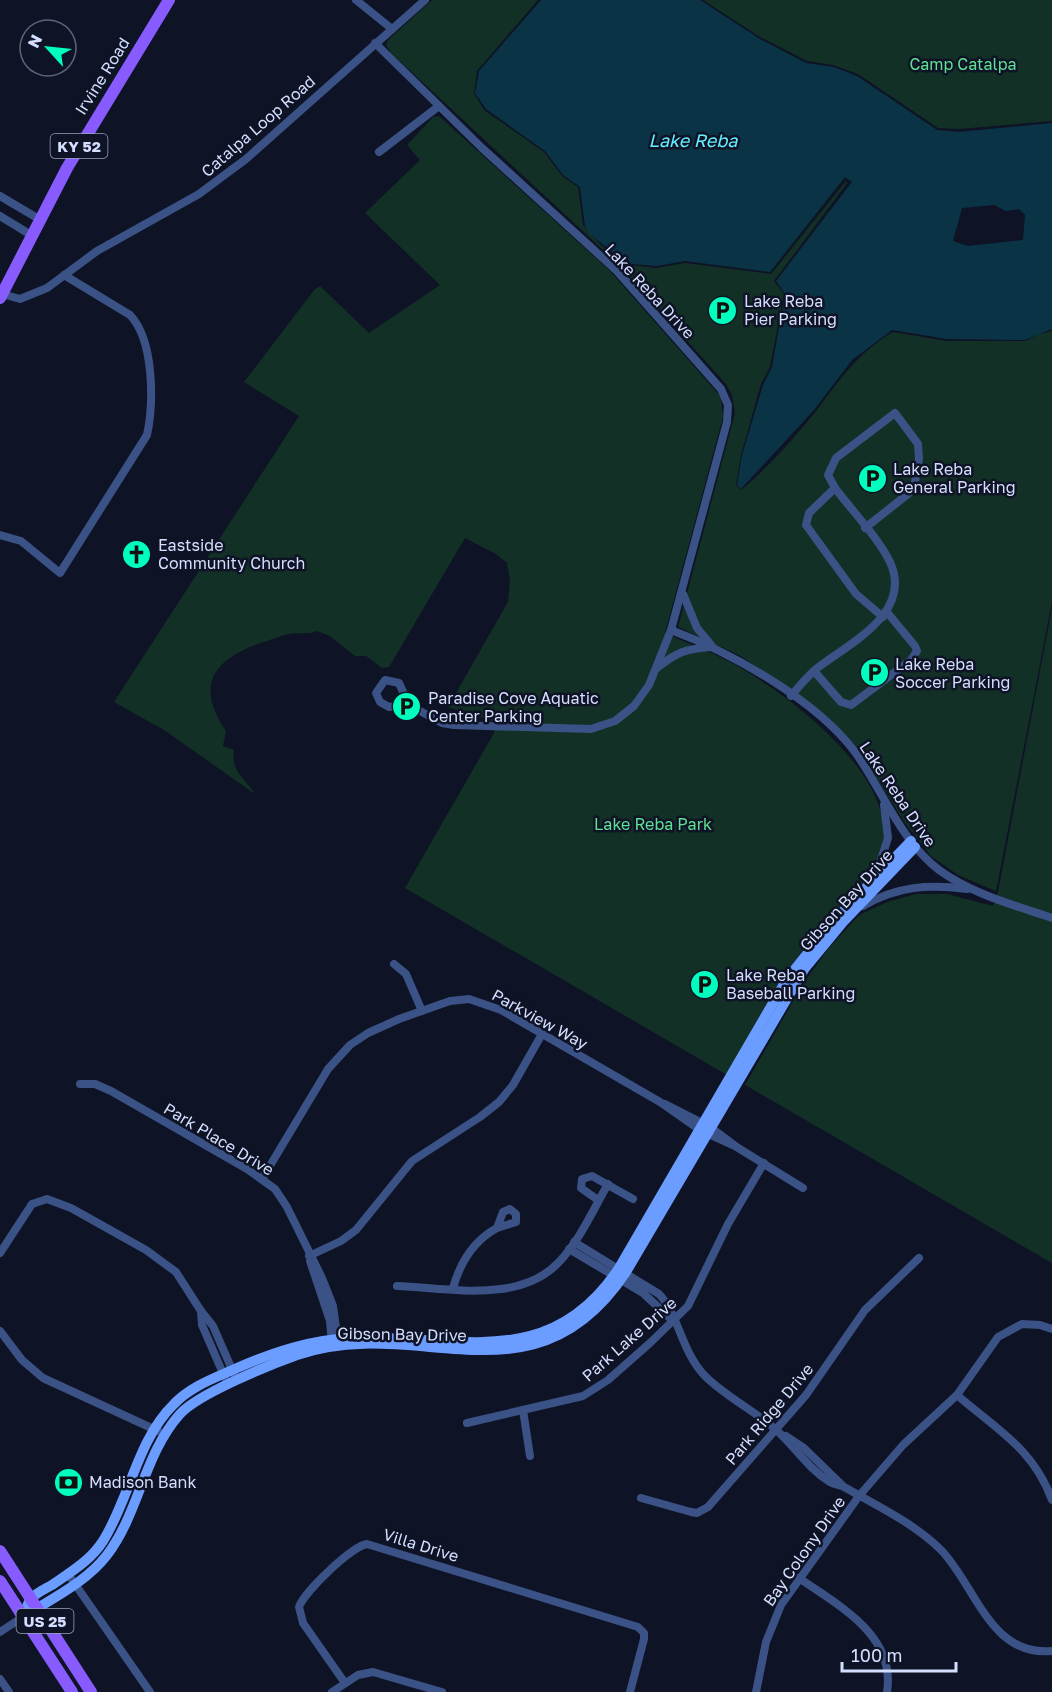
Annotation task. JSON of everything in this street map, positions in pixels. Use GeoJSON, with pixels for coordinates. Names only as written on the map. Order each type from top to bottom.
{"type":"FeatureCollection","features":[{"type":"Feature","properties":{"kind":"main road","name":"Irvine Road"},"geometry":{"type":"LineString","coordinates":[[1,296],[39,219],[84,137],[169,0]]}},
{"type":"Feature","properties":{"kind":"main road","name":"US 25"},"geometry":{"type":"LineString","coordinates":[[0,1551],[91,1692]]}},
{"type":"Feature","properties":{"kind":"main road","name":"US 25"},"geometry":{"type":"LineString","coordinates":[[0,1581],[72,1692]]}},
{"type":"Feature","properties":{"kind":"street"},"geometry":{"type":"LineString","coordinates":[[356,0],[392,29]]}},
{"type":"Feature","properties":{"kind":"street","name":"Catalpa Loop Road"},"geometry":{"type":"LineString","coordinates":[[1,296],[20,299],[30,296],[97,251],[199,194],[227,173],[425,0]]}},
{"type":"Feature","properties":{"kind":"street","name":"Lake Reba Drive"},"geometry":{"type":"LineString","coordinates":[[375,43],[617,272],[726,397],[727,422],[683,592],[656,670],[644,693],[628,712],[615,721],[591,729],[461,726],[442,723],[409,705],[384,706],[377,698],[377,688],[385,680],[394,680],[401,687],[409,705]]}},
{"type":"Feature","properties":{"kind":"street"},"geometry":{"type":"LineString","coordinates":[[379,152],[439,106]]}},
{"type":"Feature","properties":{"kind":"street"},"geometry":{"type":"LineString","coordinates":[[0,196],[39,219]]}},
{"type":"Feature","properties":{"kind":"street"},"geometry":{"type":"LineString","coordinates":[[0,216],[31,235]]}},
{"type":"Feature","properties":{"kind":"street"},"geometry":{"type":"LineString","coordinates":[[0,535],[21,541],[60,573],[147,435],[150,421],[150,377],[147,353],[137,323],[130,315],[64,275]]}},
{"type":"Feature","properties":{"kind":"street"},"geometry":{"type":"LineString","coordinates":[[791,696],[814,671],[884,614],[894,593],[893,571],[885,555],[835,488],[828,475],[836,458],[895,413],[918,444],[919,459],[915,482],[908,494],[865,528]]}},
{"type":"Feature","properties":{"kind":"street"},"geometry":{"type":"LineString","coordinates":[[814,671],[841,702],[851,705],[912,660],[917,651],[915,646],[884,614],[856,594],[806,525],[809,513],[835,488]]}},
{"type":"Feature","properties":{"kind":"street"},"geometry":{"type":"LineString","coordinates":[[683,592],[697,628],[713,647]]}},
{"type":"Feature","properties":{"kind":"street","name":"Lake Reba Drive"},"geometry":{"type":"LineString","coordinates":[[671,630],[713,647],[750,666],[791,696],[846,742],[913,844],[939,869],[977,891],[1052,918]]}},
{"type":"Feature","properties":{"kind":"street"},"geometry":{"type":"LineString","coordinates":[[656,670],[676,653],[688,649],[713,647]]}},
{"type":"Feature","properties":{"kind":"street"},"geometry":{"type":"LineString","coordinates":[[874,878],[884,857],[888,838],[883,798]]}},
{"type":"Feature","properties":{"kind":"street","name":"Gibson Bay Drive"},"geometry":{"type":"LineString","coordinates":[[23,1617],[34,1603],[91,1557],[104,1540],[155,1429],[167,1411],[185,1394],[228,1372],[284,1349],[335,1343],[490,1350],[531,1346],[556,1337],[579,1324],[599,1307],[802,966],[874,878],[913,844]]}},
{"type":"Feature","properties":{"kind":"street","name":"Gibson Bay Drive"},"geometry":{"type":"LineString","coordinates":[[802,966],[913,844]]}},
{"type":"Feature","properties":{"kind":"street"},"geometry":{"type":"LineString","coordinates":[[854,911],[882,896],[911,887],[945,886],[977,891]]}},
{"type":"Feature","properties":{"kind":"street"},"geometry":{"type":"LineString","coordinates":[[394,964],[406,974],[422,1011]]}},
{"type":"Feature","properties":{"kind":"street","name":"Parkview Way"},"geometry":{"type":"LineString","coordinates":[[262,1179],[334,1060],[368,1033],[459,999],[479,1001],[542,1034],[803,1188]]}},
{"type":"Feature","properties":{"kind":"street"},"geometry":{"type":"LineString","coordinates":[[309,1256],[341,1241],[356,1230],[412,1161],[480,1117],[498,1102],[513,1085],[542,1034]]}},
{"type":"Feature","properties":{"kind":"street","name":"Park Place Drive"},"geometry":{"type":"LineString","coordinates":[[80,1084],[103,1087],[262,1179],[281,1198],[333,1306],[335,1343]]}},
{"type":"Feature","properties":{"kind":"street","name":"Park Lake Drive"},"geometry":{"type":"LineString","coordinates":[[467,1423],[564,1402],[591,1392],[674,1322],[692,1299],[728,1224],[764,1163]]}},
{"type":"Feature","properties":{"kind":"street"},"geometry":{"type":"LineString","coordinates":[[598,1200],[584,1191],[580,1181],[589,1176],[633,1199]]}},
{"type":"Feature","properties":{"kind":"street"},"geometry":{"type":"LineString","coordinates":[[397,1286],[497,1289],[528,1283],[553,1268],[569,1249],[608,1184]]}},
{"type":"Feature","properties":{"kind":"street"},"geometry":{"type":"LineString","coordinates":[[0,1253],[32,1204],[47,1199],[56,1200],[168,1265],[182,1280],[213,1326],[233,1383]]}},
{"type":"Feature","properties":{"kind":"street"},"geometry":{"type":"LineString","coordinates":[[453,1288],[471,1249],[496,1228]]}},
{"type":"Feature","properties":{"kind":"street"},"geometry":{"type":"LineString","coordinates":[[574,1242],[620,1274],[651,1299],[674,1322],[686,1349],[703,1373],[818,1461],[843,1486],[907,1523],[935,1544],[957,1569],[990,1622],[1003,1636],[1029,1649],[1052,1651]]}},
{"type":"Feature","properties":{"kind":"street"},"geometry":{"type":"LineString","coordinates":[[569,1249],[620,1274]]}},
{"type":"Feature","properties":{"kind":"street","name":"Park Ridge Drive"},"geometry":{"type":"LineString","coordinates":[[641,1498],[691,1512],[703,1511],[812,1386],[865,1310],[919,1258]]}},
{"type":"Feature","properties":{"kind":"street","name":"Bay Colony Drive"},"geometry":{"type":"LineString","coordinates":[[756,1692],[770,1629],[781,1605],[859,1496],[898,1450],[957,1395],[1005,1331],[1031,1323],[1052,1329]]}},
{"type":"Feature","properties":{"kind":"street"},"geometry":{"type":"LineString","coordinates":[[0,1331],[22,1360],[43,1378],[165,1435]]}},
{"type":"Feature","properties":{"kind":"street","name":"Gibson Bay Drive"},"geometry":{"type":"LineString","coordinates":[[34,1603],[75,1584],[97,1566],[113,1548],[165,1435],[190,1405],[296,1355],[335,1343]]}},
{"type":"Feature","properties":{"kind":"street"},"geometry":{"type":"LineString","coordinates":[[957,1395],[1026,1453],[1043,1477],[1052,1500]]}},
{"type":"Feature","properties":{"kind":"street"},"geometry":{"type":"LineString","coordinates":[[523,1410],[530,1456]]}},
{"type":"Feature","properties":{"kind":"street"},"geometry":{"type":"LineString","coordinates":[[776,1430],[812,1468],[830,1482],[843,1486]]}},
{"type":"Feature","properties":{"kind":"street"},"geometry":{"type":"LineString","coordinates":[[812,1468],[818,1461]]}},
{"type":"Feature","properties":{"kind":"street","name":"Villa Drive"},"geometry":{"type":"LineString","coordinates":[[345,1683],[303,1623],[299,1607],[310,1591],[363,1545],[372,1544],[623,1621],[642,1630],[643,1646],[630,1692]]}},
{"type":"Feature","properties":{"kind":"street"},"geometry":{"type":"LineString","coordinates":[[68,1574],[150,1692]]}},
{"type":"Feature","properties":{"kind":"street"},"geometry":{"type":"LineString","coordinates":[[799,1578],[862,1625],[876,1640],[887,1665],[887,1692]]}},
{"type":"Feature","properties":{"kind":"street"},"geometry":{"type":"LineString","coordinates":[[0,1632],[23,1617]]}},
{"type":"Feature","properties":{"kind":"street"},"geometry":{"type":"LineString","coordinates":[[332,1692],[358,1675],[373,1672],[442,1692]]}},
{"type":"Feature","properties":{"kind":"street"},"geometry":{"type":"LineString","coordinates":[[0,1679],[9,1692]]}},
{"type":"Feature","properties":{"kind":"green space"},"geometry":{"type":"Polygon","coordinates":[[[432,0],[538,0],[477,71],[474,93],[484,110],[544,152],[562,176],[578,187],[583,225],[601,245],[631,265],[656,268],[685,263],[771,274],[845,179],[849,182],[774,281],[784,294],[770,367],[761,384],[741,455],[736,485],[741,490],[790,442],[860,357],[893,332],[947,341],[1026,341],[1039,334],[1052,331],[1052,602],[996,891],[958,875],[931,856],[905,823],[858,749],[831,720],[741,656],[678,627],[735,413],[732,395],[726,384],[615,261],[391,53],[386,45],[388,40],[432,0]]]}},
{"type":"Feature","properties":{"kind":"green space","name":"Camp Catalpa"},"geometry":{"type":"Polygon","coordinates":[[[703,0],[1052,0],[1052,121],[959,129],[938,128],[858,74],[833,65],[807,61],[760,37],[703,0]]]}},
{"type":"Feature","properties":{"kind":"green space","name":"Lake Reba Park"},"geometry":{"type":"Polygon","coordinates":[[[439,116],[610,271],[721,397],[723,417],[665,633],[736,665],[787,699],[842,748],[864,776],[879,805],[884,835],[877,864],[861,888],[809,943],[789,968],[727,1075],[405,888],[494,733],[495,722],[448,707],[508,602],[510,581],[507,563],[496,554],[465,538],[389,667],[382,668],[366,656],[355,656],[330,636],[317,631],[289,634],[258,644],[242,651],[219,667],[213,677],[211,689],[217,715],[226,731],[223,746],[234,750],[236,769],[255,794],[164,730],[114,702],[299,416],[244,382],[315,289],[320,286],[369,333],[440,285],[365,213],[420,160],[407,145],[433,117],[439,116]]]}},
{"type":"Feature","properties":{"kind":"green space"},"geometry":{"type":"Polygon","coordinates":[[[1052,608],[1052,1263],[745,1085],[803,984],[828,949],[859,915],[887,902],[916,894],[947,894],[993,906],[998,892],[1052,608]]]}},
{"type":"Feature","properties":{"kind":"water","name":"Lake Reba"},"geometry":{"type":"Polygon","coordinates":[[[541,0],[700,0],[760,39],[806,63],[834,67],[857,76],[937,130],[959,132],[1052,123],[1052,329],[1025,340],[947,339],[892,330],[852,360],[814,410],[741,489],[737,485],[742,455],[763,385],[772,367],[785,294],[776,281],[852,182],[845,177],[770,272],[685,261],[657,266],[632,264],[619,258],[589,233],[585,226],[580,187],[563,175],[545,151],[486,109],[475,93],[479,71],[541,0]],[[994,205],[962,208],[953,241],[968,246],[1023,240],[1025,215],[1019,209],[1006,211],[994,205]]]}},
{"type":"Feature","properties":{"kind":"pier"},"geometry":{"type":"Polygon","coordinates":[[[845,179],[849,182],[774,281],[847,183],[846,181],[771,274],[845,179]]]}},
{"type":"Feature","properties":{"kind":"place","name":"Lake Reba Pier Parking"},"geometry":{"type":"Point","coordinates":[723,310]}},
{"type":"Feature","properties":{"kind":"place","name":"Lake Reba General Parking"},"geometry":{"type":"Point","coordinates":[872,478]}},
{"type":"Feature","properties":{"kind":"place","name":"Eastside Community Church"},"geometry":{"type":"Point","coordinates":[137,554]}},
{"type":"Feature","properties":{"kind":"place","name":"Lake Reba Soccer Parking"},"geometry":{"type":"Point","coordinates":[874,673]}},
{"type":"Feature","properties":{"kind":"place","name":"Paradise Cove Aquatic Center Parking"},"geometry":{"type":"Point","coordinates":[407,707]}},
{"type":"Feature","properties":{"kind":"place","name":"Lake Reba Baseball Parking"},"geometry":{"type":"Point","coordinates":[705,984]}},
{"type":"Feature","properties":{"kind":"place","name":"Madison Bank"},"geometry":{"type":"Point","coordinates":[68,1482]}}]}
